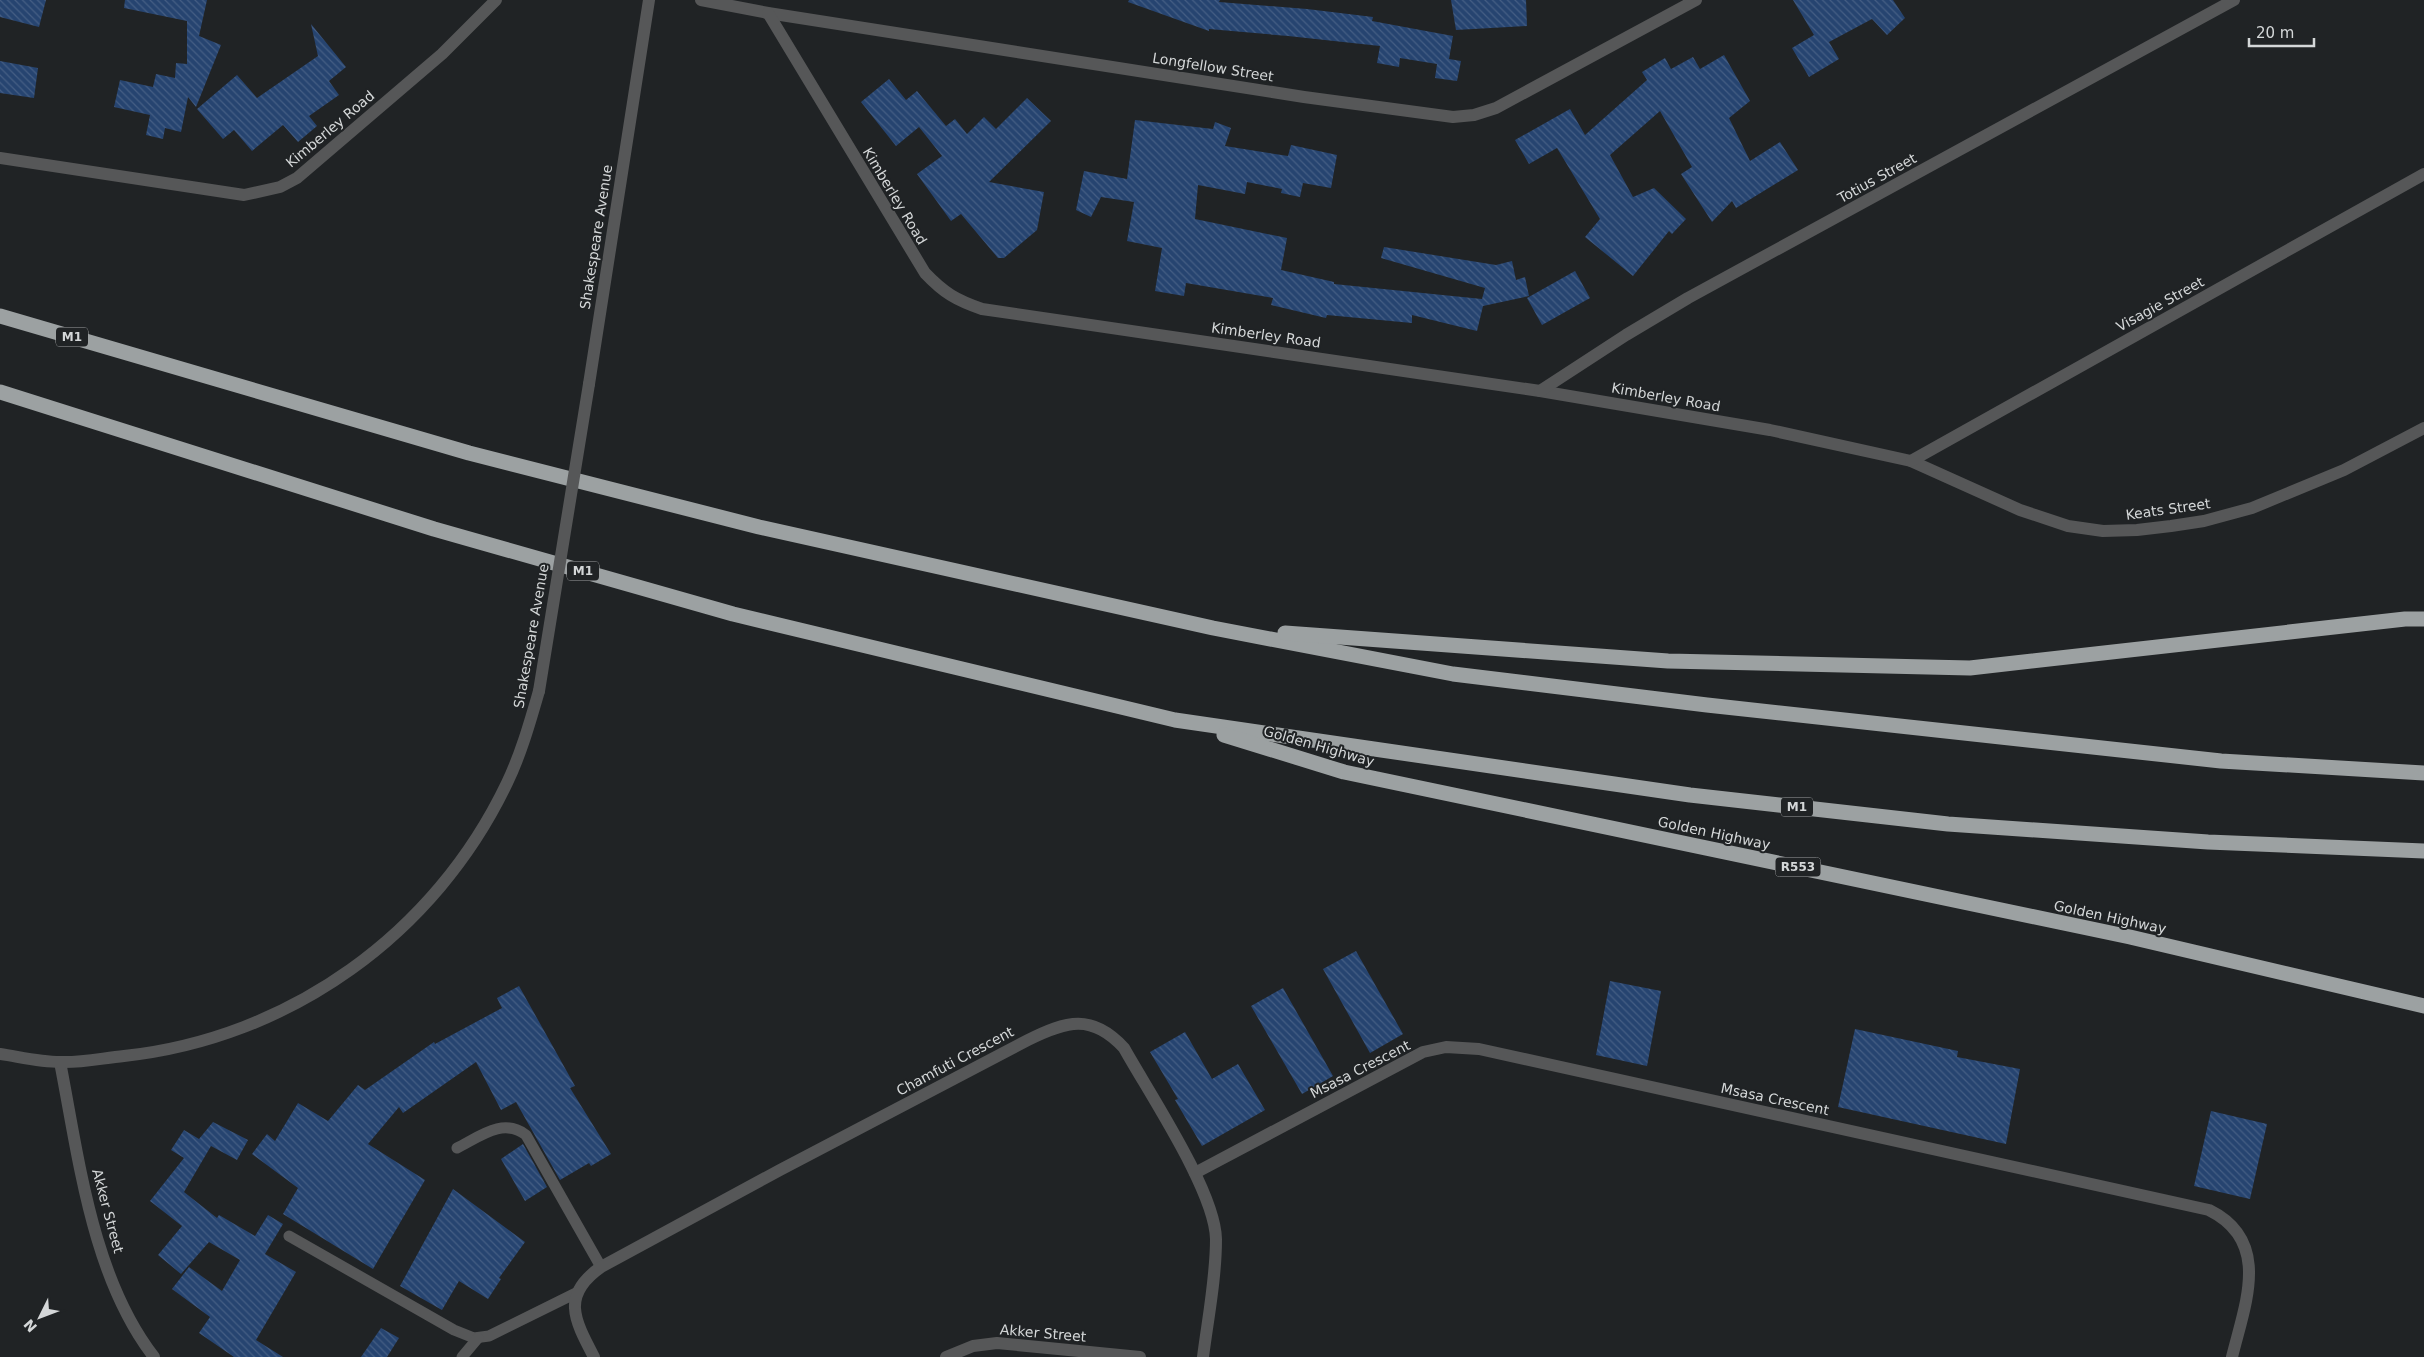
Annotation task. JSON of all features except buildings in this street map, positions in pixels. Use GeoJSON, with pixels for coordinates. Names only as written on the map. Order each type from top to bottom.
{"type":"FeatureCollection","features":[{"type":"Feature","properties":{"kind":"highway","name":"M1"},"geometry":{"type":"LineString","coordinates":[[0,316],[498,461],[759,527],[1213,628],[1453,674],[1706,705],[2221,761],[2424,773]]}},
{"type":"Feature","properties":{"kind":"highway","name":"M1"},"geometry":{"type":"LineString","coordinates":[[0,392],[434,529],[733,614],[1175,720],[1690,795],[1948,824],[2208,842],[2424,851]]}},
{"type":"Feature","properties":{"kind":"highway"},"geometry":{"type":"LineString","coordinates":[[1213,628],[1668,660],[1970,668],[2405,619],[2424,619]]}},
{"type":"Feature","properties":{"kind":"highway","name":"Golden Highway"},"geometry":{"type":"LineString","coordinates":[[1175,720],[1344,772],[2130,937],[2424,1006]]}},
{"type":"Feature","properties":{"kind":"street","name":"Kimberley Road"},"geometry":{"type":"LineString","coordinates":[[0,158],[244,195],[280,187],[297,178],[435,60],[496,0]]}},
{"type":"Feature","properties":{"kind":"street","name":"Shakespeare Avenue"},"geometry":{"type":"LineString","coordinates":[[0,1054],[60,1062],[145,1054],[183,1047],[266,1019],[305,999],[379,950],[433,896],[458,867],[482,829],[518,757],[539,691],[649,0]]}},
{"type":"Feature","properties":{"kind":"street","name":"Longfellow Street"},"geometry":{"type":"LineString","coordinates":[[700,0],[768,13],[1304,97],[1452,117],[1474,115],[1496,108],[1696,0]]}},
{"type":"Feature","properties":{"kind":"street","name":"Totius Street"},"geometry":{"type":"LineString","coordinates":[[1540,392],[1626,335],[1688,298],[2234,0]]}},
{"type":"Feature","properties":{"kind":"street","name":"Kimberley Road"},"geometry":{"type":"LineString","coordinates":[[768,13],[925,273],[942,290],[957,301],[982,308],[1540,392],[1770,430],[1911,461]]}},
{"type":"Feature","properties":{"kind":"street","name":"Visagie Street"},"geometry":{"type":"LineString","coordinates":[[1911,461],[2424,174]]}},
{"type":"Feature","properties":{"kind":"street","name":"Keats Street"},"geometry":{"type":"LineString","coordinates":[[1911,461],[2020,510],[2068,526],[2103,531],[2137,530],[2204,521],[2252,508],[2344,470],[2424,428]]}},
{"type":"Feature","properties":{"kind":"street","name":"Chamfuti Crescent"},"geometry":{"type":"LineString","coordinates":[[576,1293],[583,1282],[601,1267],[780,1170],[1053,1028],[1070,1023],[1088,1024],[1106,1032],[1124,1048],[1195,1173],[1212,1215],[1216,1238],[1204,1357]]}},
{"type":"Feature","properties":{"kind":"street","name":"Msasa Crescent"},"geometry":{"type":"LineString","coordinates":[[1195,1173],[1423,1052],[1446,1047],[1479,1049],[2209,1210],[2224,1217],[2233,1225],[2247,1249],[2250,1268],[2248,1289],[2232,1357]]}},
{"type":"Feature","properties":{"kind":"street","name":"Akker Street"},"geometry":{"type":"LineString","coordinates":[[60,1062],[96,1232],[126,1312],[154,1357]]}},
{"type":"Feature","properties":{"kind":"street"},"geometry":{"type":"LineString","coordinates":[[576,1293],[574,1302],[578,1321],[594,1357]]}},
{"type":"Feature","properties":{"kind":"street","name":"Akker Street"},"geometry":{"type":"LineString","coordinates":[[946,1357],[973,1346],[997,1343],[1140,1357]]}},
{"type":"Feature","properties":{"kind":"lane"},"geometry":{"type":"LineString","coordinates":[[457,1148],[503,1127],[516,1129],[526,1135],[601,1267]]}},
{"type":"Feature","properties":{"kind":"lane"},"geometry":{"type":"LineString","coordinates":[[289,1236],[454,1330],[478,1338]]}},
{"type":"Feature","properties":{"kind":"lane"},"geometry":{"type":"LineString","coordinates":[[462,1357],[478,1338],[518,1323],[576,1293]]}}]}
